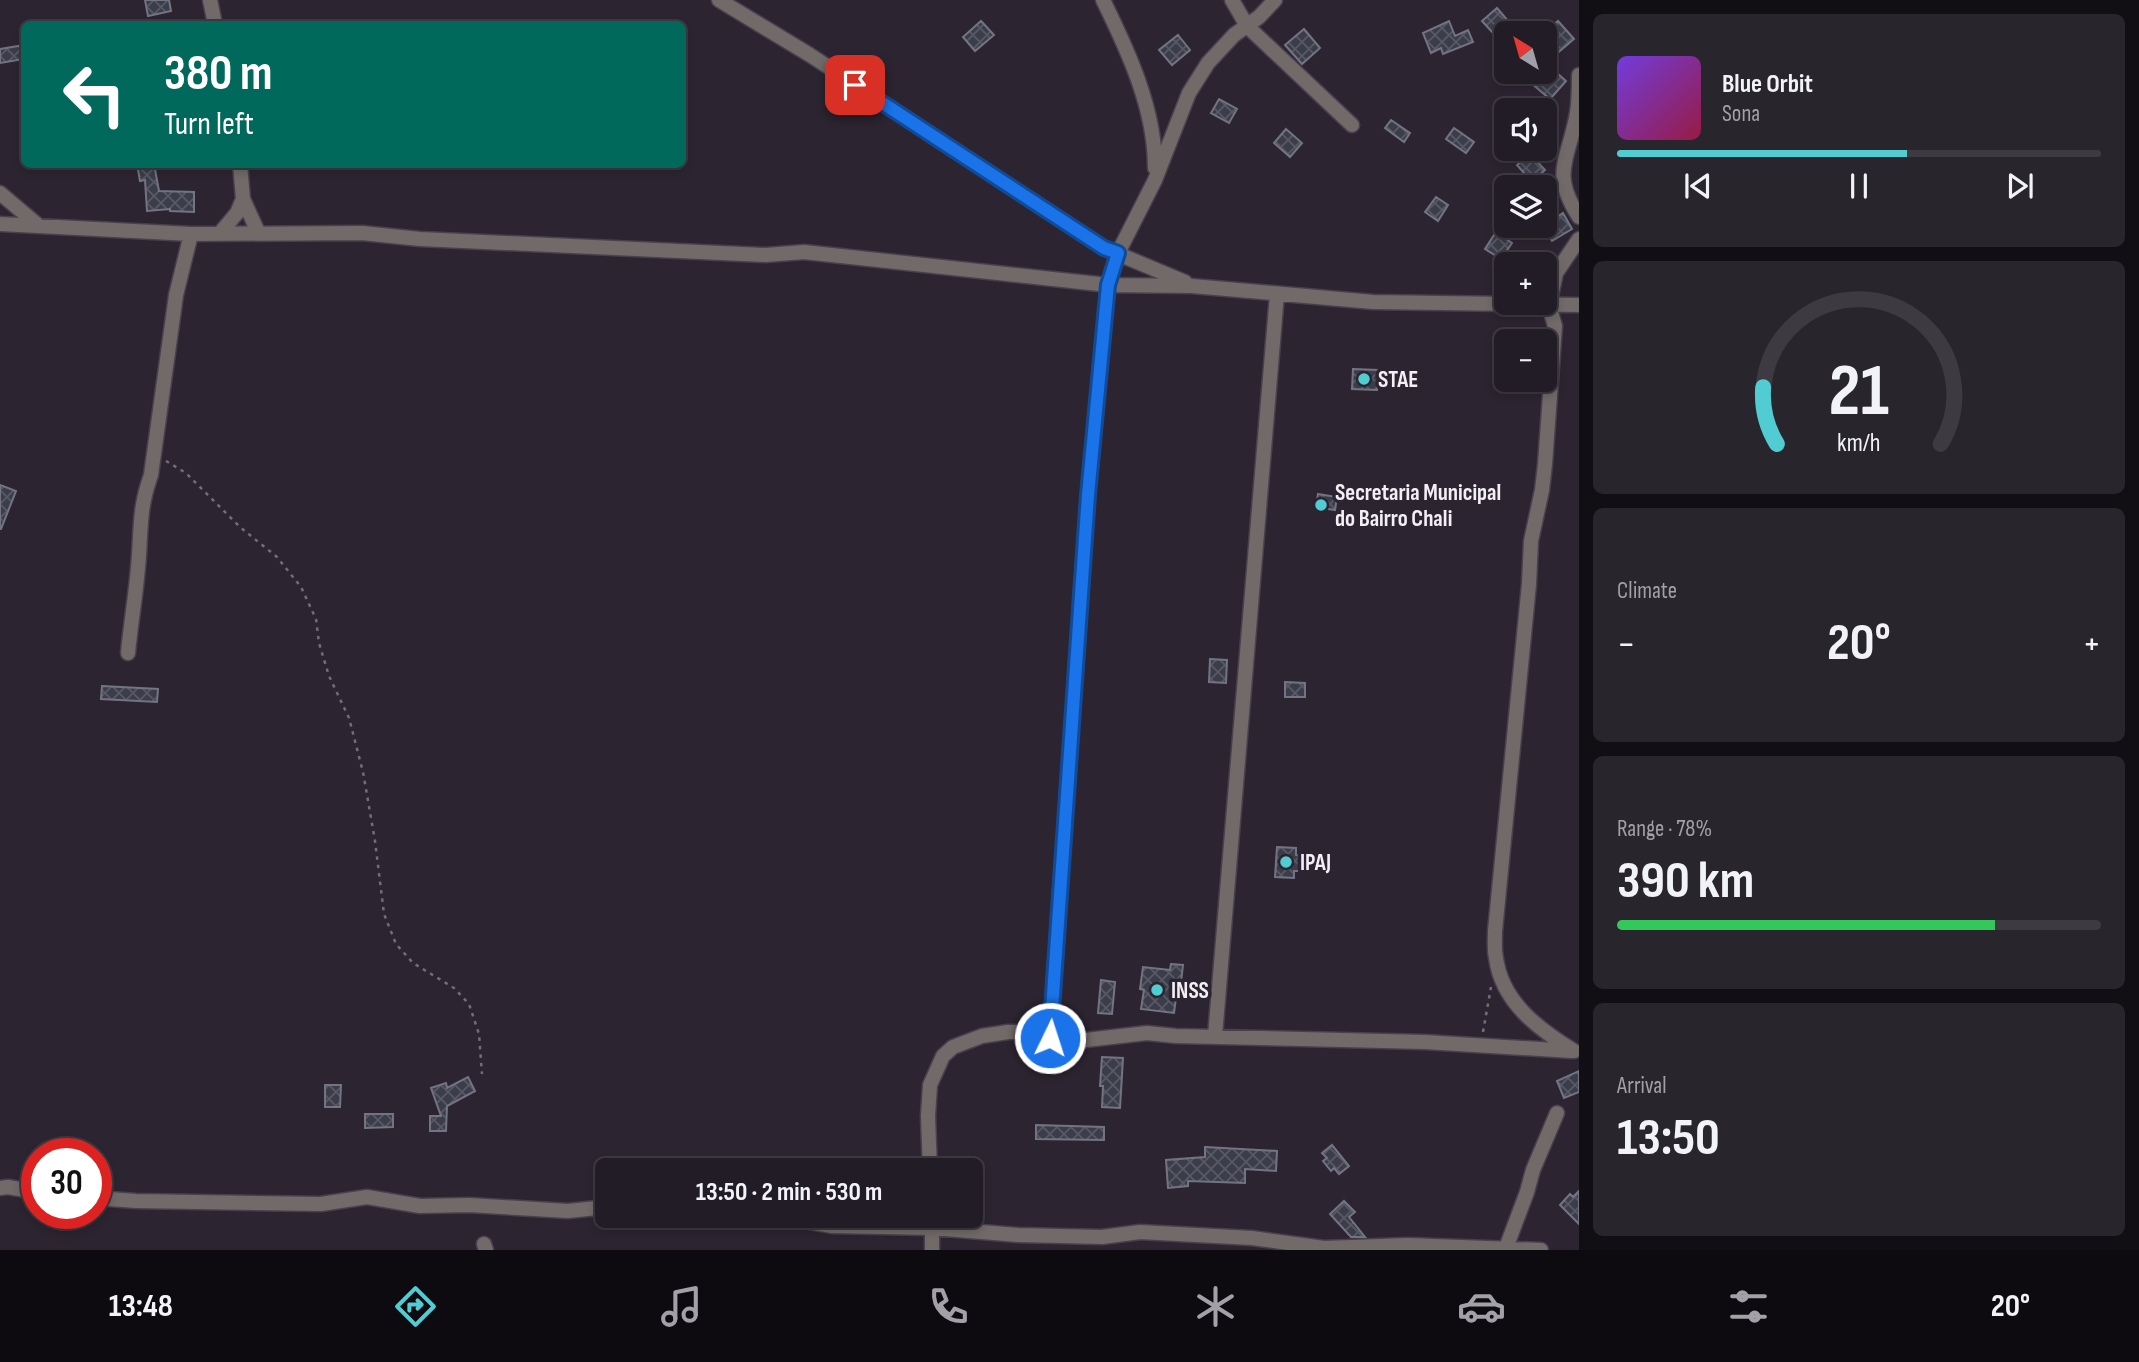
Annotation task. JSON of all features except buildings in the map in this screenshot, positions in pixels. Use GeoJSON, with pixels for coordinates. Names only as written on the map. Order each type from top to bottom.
{"type":"FeatureCollection","features":[{"type":"Feature","properties":{"kind":"street"},"geometry":{"type":"LineString","coordinates":[[211,0],[214,21]]}},
{"type":"Feature","properties":{"kind":"street"},"geometry":{"type":"LineString","coordinates":[[719,0],[810,55],[1104,248],[1192,286]]}},
{"type":"Feature","properties":{"kind":"street"},"geometry":{"type":"LineString","coordinates":[[1103,0],[1148,107],[1155,142],[1156,180]]}},
{"type":"Feature","properties":{"kind":"street"},"geometry":{"type":"LineString","coordinates":[[1232,0],[1247,26],[1352,125]]}},
{"type":"Feature","properties":{"kind":"street"},"geometry":{"type":"LineString","coordinates":[[1050,1038],[1088,495],[1108,285],[1118,253],[1156,180],[1189,93],[1208,63],[1275,0]]}},
{"type":"Feature","properties":{"kind":"street"},"geometry":{"type":"LineString","coordinates":[[1579,75],[1577,112],[1563,177],[1565,193],[1579,217]]}},
{"type":"Feature","properties":{"kind":"street"},"geometry":{"type":"LineString","coordinates":[[240,168],[243,199],[258,232]]}},
{"type":"Feature","properties":{"kind":"street"},"geometry":{"type":"LineString","coordinates":[[0,193],[38,226]]}},
{"type":"Feature","properties":{"kind":"street"},"geometry":{"type":"LineString","coordinates":[[221,232],[237,213],[243,199]]}},
{"type":"Feature","properties":{"kind":"street"},"geometry":{"type":"LineString","coordinates":[[0,224],[191,233],[362,233],[420,239],[766,256],[804,252],[1108,285],[1192,286],[1373,302],[1494,305]]}},
{"type":"Feature","properties":{"kind":"street"},"geometry":{"type":"LineString","coordinates":[[128,653],[139,556],[142,499],[151,475],[176,295],[191,233]]}},
{"type":"Feature","properties":{"kind":"street"},"geometry":{"type":"LineString","coordinates":[[1557,272],[1579,239]]}},
{"type":"Feature","properties":{"kind":"street"},"geometry":{"type":"LineString","coordinates":[[1215,1036],[1276,294]]}},
{"type":"Feature","properties":{"kind":"street"},"geometry":{"type":"LineString","coordinates":[[1557,306],[1579,305]]}},
{"type":"Feature","properties":{"kind":"street"},"geometry":{"type":"LineString","coordinates":[[1552,315],[1555,326],[1545,464],[1531,541],[1495,931],[1496,960],[1504,983],[1528,1018],[1541,1031],[1577,1052]]}},
{"type":"Feature","properties":{"kind":"street"},"geometry":{"type":"LineString","coordinates":[[930,1158],[930,1085],[943,1056],[966,1040],[982,1036],[1029,1032],[1050,1038],[1086,1040],[1147,1033],[1480,1045],[1577,1052]]}},
{"type":"Feature","properties":{"kind":"street"},"geometry":{"type":"LineString","coordinates":[[1506,1248],[1533,1170],[1557,1113]]}},
{"type":"Feature","properties":{"kind":"street"},"geometry":{"type":"LineString","coordinates":[[0,1188],[21,1189]]}},
{"type":"Feature","properties":{"kind":"street"},"geometry":{"type":"LineString","coordinates":[[112,1199],[321,1203],[367,1198],[421,1206],[469,1205],[568,1210],[595,1208]]}},
{"type":"Feature","properties":{"kind":"street"},"geometry":{"type":"LineString","coordinates":[[932,1228],[932,1250]]}},
{"type":"Feature","properties":{"kind":"street"},"geometry":{"type":"LineString","coordinates":[[972,1228],[1018,1235],[1102,1237],[1140,1232],[1252,1238],[1324,1248],[1408,1245],[1541,1250]]}},
{"type":"Feature","properties":{"kind":"path"},"geometry":{"type":"LineString","coordinates":[[154,453],[194,481],[240,527],[277,557],[301,587],[316,619],[319,643],[329,676],[349,718],[363,772],[384,914],[396,944],[413,963],[454,988],[469,1004],[479,1034],[482,1074]]}},
{"type":"Feature","properties":{"kind":"path"},"geometry":{"type":"LineString","coordinates":[[1480,1045],[1491,984]]}},
{"type":"Feature","properties":{"kind":"place","name":"STAE"},"geometry":{"type":"Point","coordinates":[1364,379]}},
{"type":"Feature","properties":{"kind":"place","name":"Secretaria Municipal do Bairro Chali"},"geometry":{"type":"Point","coordinates":[1321,505]}},
{"type":"Feature","properties":{"kind":"place","name":"IPAJ"},"geometry":{"type":"Point","coordinates":[1286,862]}},
{"type":"Feature","properties":{"kind":"place","name":"INSS"},"geometry":{"type":"Point","coordinates":[1157,990]}},
{"type":"Feature","properties":{"kind":"route"},"geometry":{"type":"LineString","coordinates":[[855,85],[1104,248],[1118,253],[1108,285],[1088,495],[1050,1038]]}}]}
